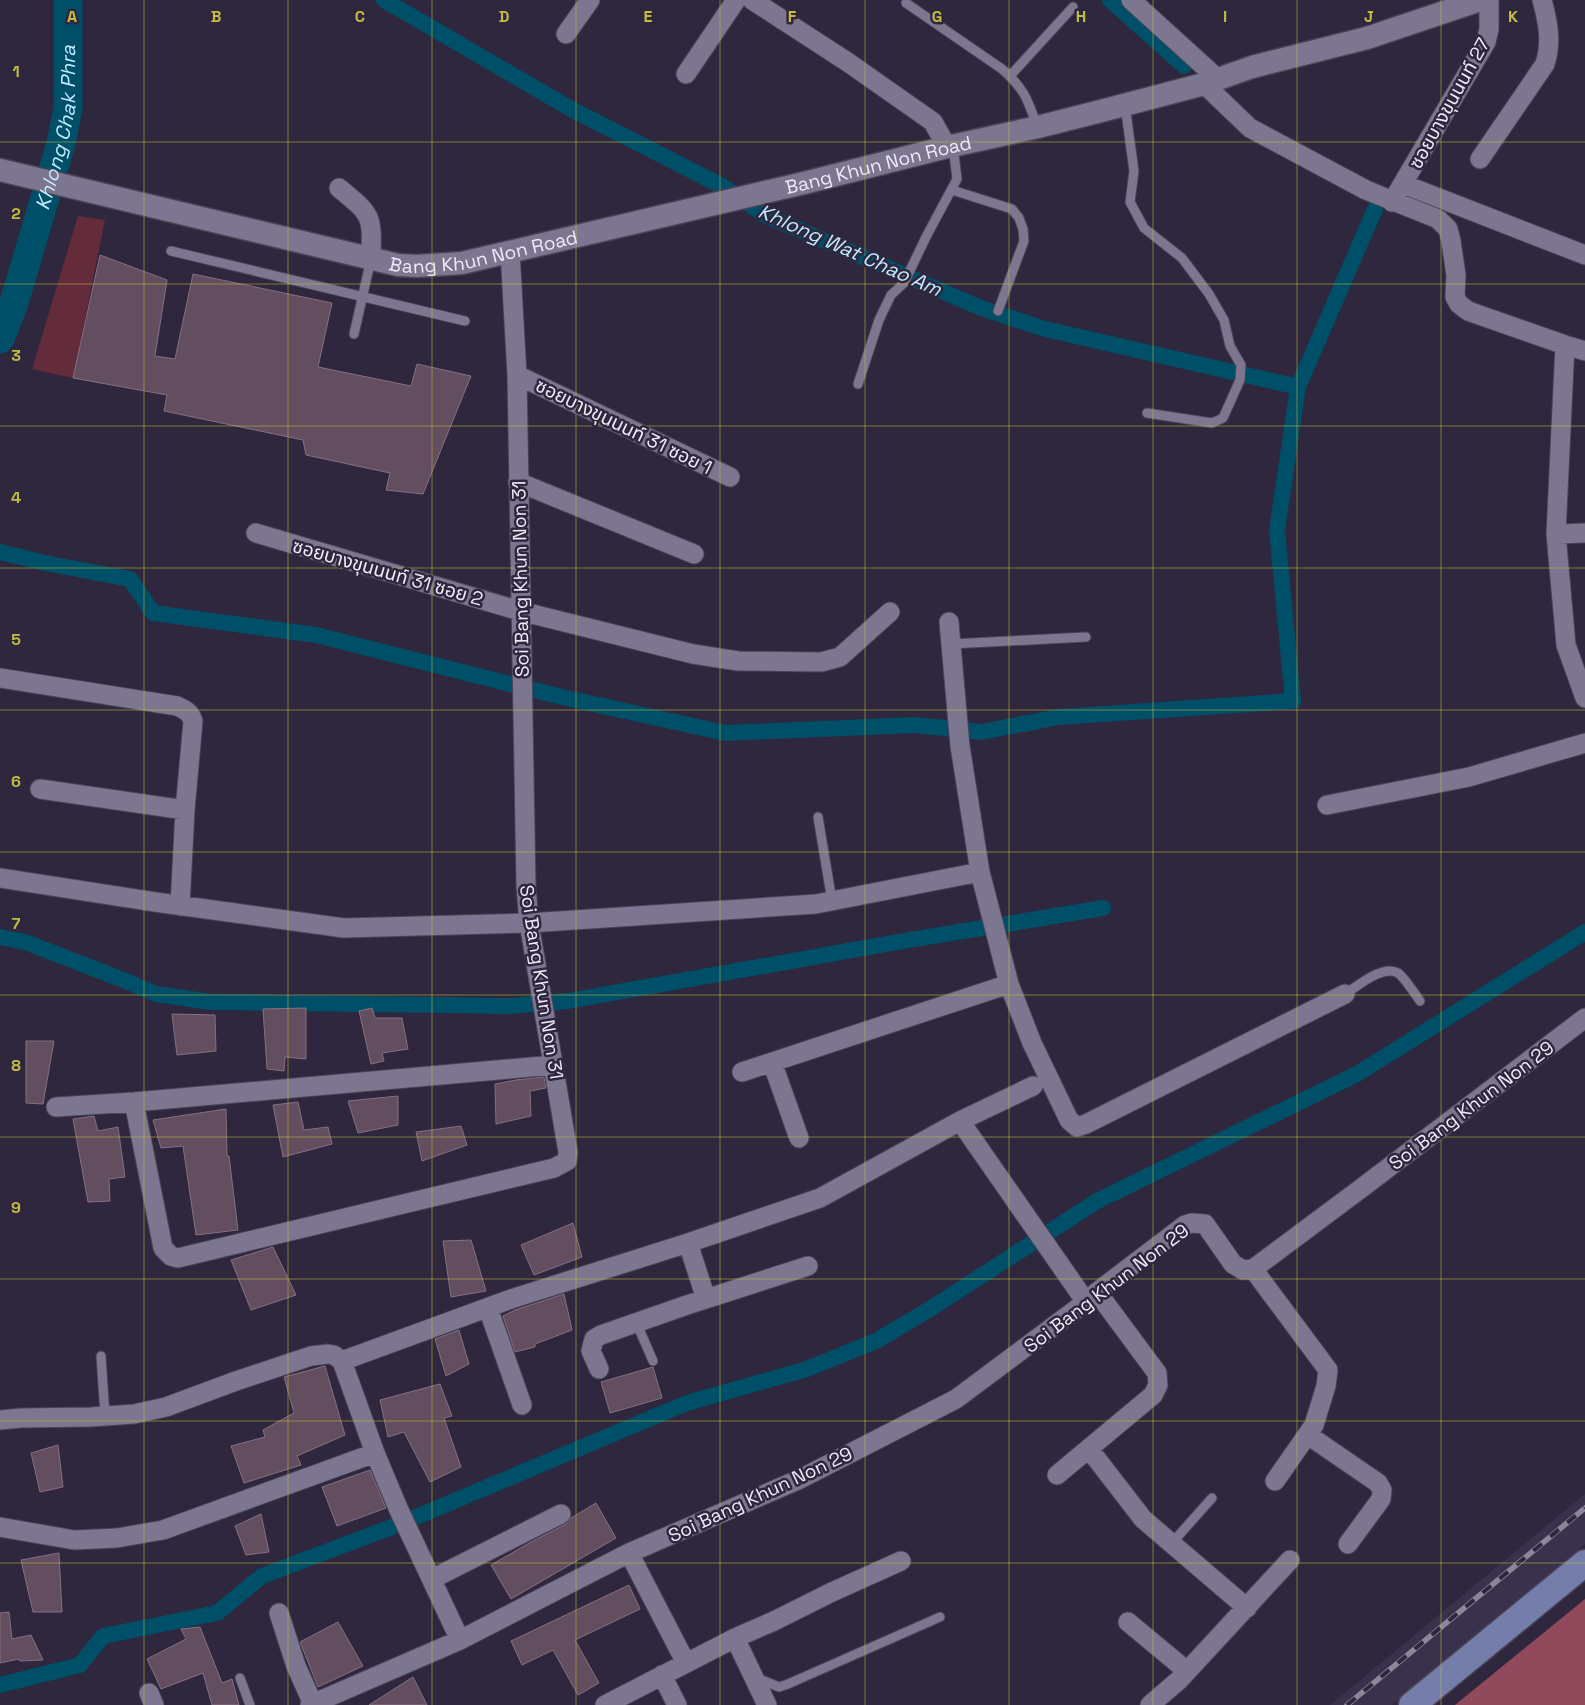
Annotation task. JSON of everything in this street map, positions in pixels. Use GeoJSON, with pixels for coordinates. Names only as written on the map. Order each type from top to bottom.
{"type":"FeatureCollection","features":[{"type":"Feature","properties":{"kind":"main road"},"geometry":{"type":"LineString","coordinates":[[1412,1705],[1585,1562]]}},
{"type":"Feature","properties":{"kind":"street"},"geometry":{"type":"LineString","coordinates":[[566,34],[590,0]]}},
{"type":"Feature","properties":{"kind":"street"},"geometry":{"type":"LineString","coordinates":[[686,74],[736,0]]}},
{"type":"Feature","properties":{"kind":"street"},"geometry":{"type":"LineString","coordinates":[[752,0],[849,63],[933,122],[950,147]]}},
{"type":"Feature","properties":{"kind":"street"},"geometry":{"type":"LineString","coordinates":[[1131,0],[1211,81],[1250,128],[1366,190],[1438,219],[1448,229],[1451,241],[1456,274],[1455,298],[1468,311],[1585,351]]}},
{"type":"Feature","properties":{"kind":"street","name":"Bang Khun Non Road"},"geometry":{"type":"LineString","coordinates":[[0,170],[183,212],[398,265],[418,266],[462,263],[1125,105],[1211,81],[1252,66],[1367,38],[1480,0]]}},
{"type":"Feature","properties":{"kind":"street","name":"ซอยบางขุนนนท์ 27"},"geometry":{"type":"LineString","coordinates":[[1388,200],[1403,184],[1486,42],[1489,29],[1489,0]]}},
{"type":"Feature","properties":{"kind":"street"},"geometry":{"type":"LineString","coordinates":[[1480,159],[1545,64],[1549,50],[1548,22],[1542,0]]}},
{"type":"Feature","properties":{"kind":"street"},"geometry":{"type":"LineString","coordinates":[[1403,184],[1585,255]]}},
{"type":"Feature","properties":{"kind":"street"},"geometry":{"type":"LineString","coordinates":[[339,188],[367,214],[372,227],[371,259]]}},
{"type":"Feature","properties":{"kind":"street","name":"Soi Bang Khun Non 31"},"geometry":{"type":"LineString","coordinates":[[134,1102],[163,1248],[170,1256],[178,1258],[546,1170],[563,1164],[566,1161],[568,1152],[530,923],[526,886],[517,375],[510,251]]}},
{"type":"Feature","properties":{"kind":"street"},"geometry":{"type":"LineString","coordinates":[[1565,345],[1556,534],[1566,645],[1585,698]]}},
{"type":"Feature","properties":{"kind":"street","name":"ซอยบางขุนนนท์ 31 ซอย 1"},"geometry":{"type":"LineString","coordinates":[[517,375],[730,477]]}},
{"type":"Feature","properties":{"kind":"street"},"geometry":{"type":"LineString","coordinates":[[518,482],[694,554]]}},
{"type":"Feature","properties":{"kind":"street"},"geometry":{"type":"LineString","coordinates":[[1556,534],[1585,532]]}},
{"type":"Feature","properties":{"kind":"street","name":"ซอยบางขุนนนท์ 31 ซอย 2"},"geometry":{"type":"LineString","coordinates":[[256,533],[520,611],[693,654],[738,661],[821,662],[840,656],[890,612]]}},
{"type":"Feature","properties":{"kind":"street"},"geometry":{"type":"LineString","coordinates":[[949,622],[960,746],[980,872],[1009,984],[1032,1042],[1069,1120],[1077,1127],[1345,994]]}},
{"type":"Feature","properties":{"kind":"street"},"geometry":{"type":"LineString","coordinates":[[0,678],[177,706],[186,710],[191,715],[193,721],[185,810],[180,906]]}},
{"type":"Feature","properties":{"kind":"street"},"geometry":{"type":"LineString","coordinates":[[1326,805],[1469,777],[1585,743]]}},
{"type":"Feature","properties":{"kind":"street"},"geometry":{"type":"LineString","coordinates":[[40,789],[185,810]]}},
{"type":"Feature","properties":{"kind":"street"},"geometry":{"type":"LineString","coordinates":[[0,878],[180,906],[344,928],[530,923],[816,904],[980,872]]}},
{"type":"Feature","properties":{"kind":"street"},"geometry":{"type":"LineString","coordinates":[[742,1072],[1009,984]]}},
{"type":"Feature","properties":{"kind":"street","name":"Soi Bang Khun Non 29"},"geometry":{"type":"LineString","coordinates":[[312,1704],[460,1640],[629,1553],[800,1479],[956,1399],[1185,1225],[1192,1223],[1205,1224],[1237,1268],[1244,1270],[1253,1269],[1585,1018]]}},
{"type":"Feature","properties":{"kind":"street"},"geometry":{"type":"LineString","coordinates":[[772,1062],[799,1138]]}},
{"type":"Feature","properties":{"kind":"street"},"geometry":{"type":"LineString","coordinates":[[56,1107],[134,1102],[554,1065]]}},
{"type":"Feature","properties":{"kind":"street"},"geometry":{"type":"LineString","coordinates":[[342,1361],[488,1308],[820,1198],[960,1121],[1033,1086]]}},
{"type":"Feature","properties":{"kind":"street"},"geometry":{"type":"LineString","coordinates":[[960,1121],[1091,1297],[1158,1373],[1158,1385],[1152,1395],[1057,1475]]}},
{"type":"Feature","properties":{"kind":"street"},"geometry":{"type":"LineString","coordinates":[[688,1243],[706,1299]]}},
{"type":"Feature","properties":{"kind":"street"},"geometry":{"type":"LineString","coordinates":[[599,1369],[591,1351],[594,1339],[601,1335],[808,1266]]}},
{"type":"Feature","properties":{"kind":"street"},"geometry":{"type":"LineString","coordinates":[[1253,1269],[1328,1370],[1326,1386],[1314,1425],[1275,1481]]}},
{"type":"Feature","properties":{"kind":"street"},"geometry":{"type":"LineString","coordinates":[[488,1308],[522,1405]]}},
{"type":"Feature","properties":{"kind":"street"},"geometry":{"type":"LineString","coordinates":[[0,1420],[134,1414],[166,1407],[311,1356],[334,1355],[342,1361],[375,1453],[398,1508],[460,1640]]}},
{"type":"Feature","properties":{"kind":"street"},"geometry":{"type":"LineString","coordinates":[[1308,1434],[1378,1483],[1382,1490],[1381,1499],[1348,1544]]}},
{"type":"Feature","properties":{"kind":"street"},"geometry":{"type":"LineString","coordinates":[[1089,1449],[1143,1519],[1247,1608]]}},
{"type":"Feature","properties":{"kind":"street"},"geometry":{"type":"LineString","coordinates":[[0,1527],[74,1540],[117,1538],[163,1530],[375,1453]]}},
{"type":"Feature","properties":{"kind":"street"},"geometry":{"type":"LineString","coordinates":[[432,1579],[561,1514]]}},
{"type":"Feature","properties":{"kind":"street"},"geometry":{"type":"LineString","coordinates":[[629,1553],[686,1663]]}},
{"type":"Feature","properties":{"kind":"street"},"geometry":{"type":"LineString","coordinates":[[1150,1705],[1187,1671],[1290,1560]]}},
{"type":"Feature","properties":{"kind":"street"},"geometry":{"type":"LineString","coordinates":[[604,1705],[735,1638],[901,1561]]}},
{"type":"Feature","properties":{"kind":"street"},"geometry":{"type":"LineString","coordinates":[[279,1613],[296,1666],[312,1704]]}},
{"type":"Feature","properties":{"kind":"street"},"geometry":{"type":"LineString","coordinates":[[1128,1622],[1187,1671]]}},
{"type":"Feature","properties":{"kind":"street"},"geometry":{"type":"LineString","coordinates":[[735,1638],[766,1705]]}},
{"type":"Feature","properties":{"kind":"street"},"geometry":{"type":"LineString","coordinates":[[662,1675],[677,1705]]}},
{"type":"Feature","properties":{"kind":"lane"},"geometry":{"type":"LineString","coordinates":[[906,3],[1016,81],[1028,98],[1038,127]]}},
{"type":"Feature","properties":{"kind":"lane"},"geometry":{"type":"LineString","coordinates":[[1010,76],[1073,7]]}},
{"type":"Feature","properties":{"kind":"lane"},"geometry":{"type":"LineString","coordinates":[[1125,105],[1134,171],[1130,202],[1144,228],[1182,258],[1209,294],[1224,320],[1230,346],[1242,365],[1240,380],[1223,418],[1212,423],[1147,413]]}},
{"type":"Feature","properties":{"kind":"lane"},"geometry":{"type":"LineString","coordinates":[[858,384],[879,320],[891,295],[904,283],[957,179],[950,147]]}},
{"type":"Feature","properties":{"kind":"lane"},"geometry":{"type":"LineString","coordinates":[[952,190],[1012,209],[1024,229],[1024,241],[998,310]]}},
{"type":"Feature","properties":{"kind":"lane"},"geometry":{"type":"LineString","coordinates":[[171,251],[465,321]]}},
{"type":"Feature","properties":{"kind":"lane"},"geometry":{"type":"LineString","coordinates":[[354,334],[371,259]]}},
{"type":"Feature","properties":{"kind":"lane"},"geometry":{"type":"LineString","coordinates":[[951,644],[1086,637]]}},
{"type":"Feature","properties":{"kind":"lane"},"geometry":{"type":"LineString","coordinates":[[818,817],[832,901]]}},
{"type":"Feature","properties":{"kind":"lane"},"geometry":{"type":"LineString","coordinates":[[1345,994],[1379,973],[1389,971],[1398,974],[1420,1001]]}},
{"type":"Feature","properties":{"kind":"lane"},"geometry":{"type":"LineString","coordinates":[[636,1322],[653,1361]]}},
{"type":"Feature","properties":{"kind":"lane"},"geometry":{"type":"LineString","coordinates":[[102,1356],[105,1415]]}},
{"type":"Feature","properties":{"kind":"lane"},"geometry":{"type":"LineString","coordinates":[[1171,1544],[1212,1498]]}},
{"type":"Feature","properties":{"kind":"lane"},"geometry":{"type":"LineString","coordinates":[[754,1677],[779,1687],[940,1617]]}},
{"type":"Feature","properties":{"kind":"lane"},"geometry":{"type":"LineString","coordinates":[[240,1678],[250,1705]]}},
{"type":"Feature","properties":{"kind":"shaded area"},"geometry":{"type":"Polygon","coordinates":[[[78,216],[105,220],[73,378],[32,369],[78,216]]]}},
{"type":"Feature","properties":{"kind":"shaded area"},"geometry":{"type":"Polygon","coordinates":[[[1585,1494],[1585,1544],[1392,1705],[1330,1705],[1585,1494]]]}},
{"type":"Feature","properties":{"kind":"shaded area"},"geometry":{"type":"Polygon","coordinates":[[[1585,1599],[1585,1705],[1455,1705],[1585,1599]]]}},
{"type":"Feature","properties":{"kind":"building"},"geometry":{"type":"Polygon","coordinates":[[[100,255],[167,280],[155,356],[175,359],[193,274],[332,303],[318,367],[411,386],[417,364],[471,376],[423,494],[386,490],[390,473],[306,455],[303,440],[164,411],[167,395],[73,378],[100,255]]]}},
{"type":"Feature","properties":{"kind":"building"},"geometry":{"type":"Polygon","coordinates":[[[306,1008],[306,1059],[285,1057],[284,1071],[267,1069],[263,1009],[306,1008]]]}},
{"type":"Feature","properties":{"kind":"building"},"geometry":{"type":"Polygon","coordinates":[[[372,1008],[375,1018],[402,1018],[408,1049],[382,1053],[384,1061],[371,1064],[359,1011],[372,1008]]]}},
{"type":"Feature","properties":{"kind":"building"},"geometry":{"type":"Polygon","coordinates":[[[172,1014],[215,1015],[216,1051],[177,1055],[172,1014]]]}},
{"type":"Feature","properties":{"kind":"building"},"geometry":{"type":"Polygon","coordinates":[[[26,1041],[54,1041],[43,1104],[26,1103],[26,1041]]]}},
{"type":"Feature","properties":{"kind":"building"},"geometry":{"type":"Polygon","coordinates":[[[544,1077],[546,1088],[530,1091],[531,1116],[496,1124],[495,1084],[544,1077]]]}},
{"type":"Feature","properties":{"kind":"building"},"geometry":{"type":"Polygon","coordinates":[[[398,1096],[398,1125],[358,1133],[348,1101],[398,1096]]]}},
{"type":"Feature","properties":{"kind":"building"},"geometry":{"type":"Polygon","coordinates":[[[298,1102],[304,1130],[328,1127],[332,1144],[283,1157],[273,1105],[298,1102]]]}},
{"type":"Feature","properties":{"kind":"building"},"geometry":{"type":"Polygon","coordinates":[[[226,1109],[227,1156],[229,1156],[238,1230],[196,1235],[183,1146],[161,1148],[153,1120],[226,1109]]]}},
{"type":"Feature","properties":{"kind":"building"},"geometry":{"type":"Polygon","coordinates":[[[94,1116],[98,1131],[118,1127],[125,1177],[109,1179],[110,1201],[88,1202],[73,1119],[94,1116]]]}},
{"type":"Feature","properties":{"kind":"building"},"geometry":{"type":"Polygon","coordinates":[[[461,1126],[467,1145],[422,1161],[416,1132],[461,1126]]]}},
{"type":"Feature","properties":{"kind":"building"},"geometry":{"type":"Polygon","coordinates":[[[573,1223],[582,1257],[534,1275],[521,1245],[573,1223]]]}},
{"type":"Feature","properties":{"kind":"building"},"geometry":{"type":"Polygon","coordinates":[[[471,1240],[486,1291],[451,1297],[443,1241],[471,1240]]]}},
{"type":"Feature","properties":{"kind":"building"},"geometry":{"type":"Polygon","coordinates":[[[273,1247],[296,1295],[251,1310],[231,1260],[273,1247]]]}},
{"type":"Feature","properties":{"kind":"building"},"geometry":{"type":"Polygon","coordinates":[[[564,1294],[572,1330],[535,1344],[535,1347],[515,1352],[503,1316],[515,1310],[564,1294]]]}},
{"type":"Feature","properties":{"kind":"building"},"geometry":{"type":"Polygon","coordinates":[[[459,1330],[469,1364],[446,1376],[435,1339],[459,1330]]]}},
{"type":"Feature","properties":{"kind":"building"},"geometry":{"type":"Polygon","coordinates":[[[325,1366],[345,1435],[297,1456],[301,1465],[244,1483],[231,1446],[265,1437],[263,1430],[294,1413],[284,1377],[325,1366]]]}},
{"type":"Feature","properties":{"kind":"building"},"geometry":{"type":"Polygon","coordinates":[[[653,1367],[662,1398],[610,1413],[601,1382],[653,1367]]]}},
{"type":"Feature","properties":{"kind":"building"},"geometry":{"type":"Polygon","coordinates":[[[440,1384],[452,1416],[444,1418],[461,1467],[430,1482],[404,1432],[388,1437],[380,1400],[440,1384]]]}},
{"type":"Feature","properties":{"kind":"building"},"geometry":{"type":"Polygon","coordinates":[[[58,1445],[63,1487],[40,1492],[31,1453],[58,1445]]]}},
{"type":"Feature","properties":{"kind":"building"},"geometry":{"type":"Polygon","coordinates":[[[370,1470],[386,1508],[337,1526],[322,1487],[370,1470]]]}},
{"type":"Feature","properties":{"kind":"building"},"geometry":{"type":"Polygon","coordinates":[[[596,1503],[616,1538],[511,1599],[491,1565],[566,1524],[571,1518],[596,1503]]]}},
{"type":"Feature","properties":{"kind":"building"},"geometry":{"type":"Polygon","coordinates":[[[261,1514],[269,1552],[246,1555],[235,1526],[261,1514]]]}},
{"type":"Feature","properties":{"kind":"building"},"geometry":{"type":"Polygon","coordinates":[[[59,1553],[62,1612],[33,1612],[21,1560],[59,1553]]]}},
{"type":"Feature","properties":{"kind":"building"},"geometry":{"type":"Polygon","coordinates":[[[629,1585],[640,1609],[575,1640],[599,1683],[578,1695],[553,1650],[522,1665],[511,1641],[629,1585]]]}},
{"type":"Feature","properties":{"kind":"building"},"geometry":{"type":"Polygon","coordinates":[[[9,1612],[12,1639],[31,1635],[43,1660],[20,1661],[19,1659],[0,1663],[0,1613],[9,1612]]]}},
{"type":"Feature","properties":{"kind":"building"},"geometry":{"type":"Polygon","coordinates":[[[338,1622],[363,1666],[318,1687],[300,1642],[338,1622]]]}},
{"type":"Feature","properties":{"kind":"building"},"geometry":{"type":"Polygon","coordinates":[[[200,1627],[222,1683],[232,1679],[239,1705],[212,1705],[203,1673],[161,1689],[147,1659],[186,1639],[181,1629],[200,1627]]]}},
{"type":"Feature","properties":{"kind":"building"},"geometry":{"type":"Polygon","coordinates":[[[413,1677],[427,1705],[369,1705],[413,1677]]]}},
{"type":"Feature","properties":{"kind":"waterway","name":"Khlong Chak Phra"},"geometry":{"type":"LineString","coordinates":[[0,339],[13,306],[60,147],[68,109],[68,0]]}},
{"type":"Feature","properties":{"kind":"waterway","name":"Khlong Wat Chao Am"},"geometry":{"type":"LineString","coordinates":[[384,0],[571,109],[722,186],[765,215],[981,308],[1045,329],[1298,387]]}},
{"type":"Feature","properties":{"kind":"waterway"},"geometry":{"type":"LineString","coordinates":[[1110,0],[1184,66]]}},
{"type":"Feature","properties":{"kind":"waterway"},"geometry":{"type":"LineString","coordinates":[[0,552],[45,563],[130,579],[153,613],[316,635],[562,697],[725,733],[916,725],[981,732],[1059,717],[1293,701],[1277,530],[1298,387],[1375,209]]}},
{"type":"Feature","properties":{"kind":"waterway"},"geometry":{"type":"LineString","coordinates":[[0,937],[25,942],[156,994],[211,1002],[510,1006],[568,1001],[903,941],[1103,908]]}},
{"type":"Feature","properties":{"kind":"waterway"},"geometry":{"type":"LineString","coordinates":[[0,1685],[80,1665],[103,1636],[217,1613],[262,1576],[397,1525],[687,1403],[807,1369],[876,1341],[930,1309],[1097,1201],[1357,1074],[1585,932]]}},
{"type":"Feature","properties":{"kind":"railway"},"geometry":{"type":"LineString","coordinates":[[1347,1705],[1585,1508]]}}]}
